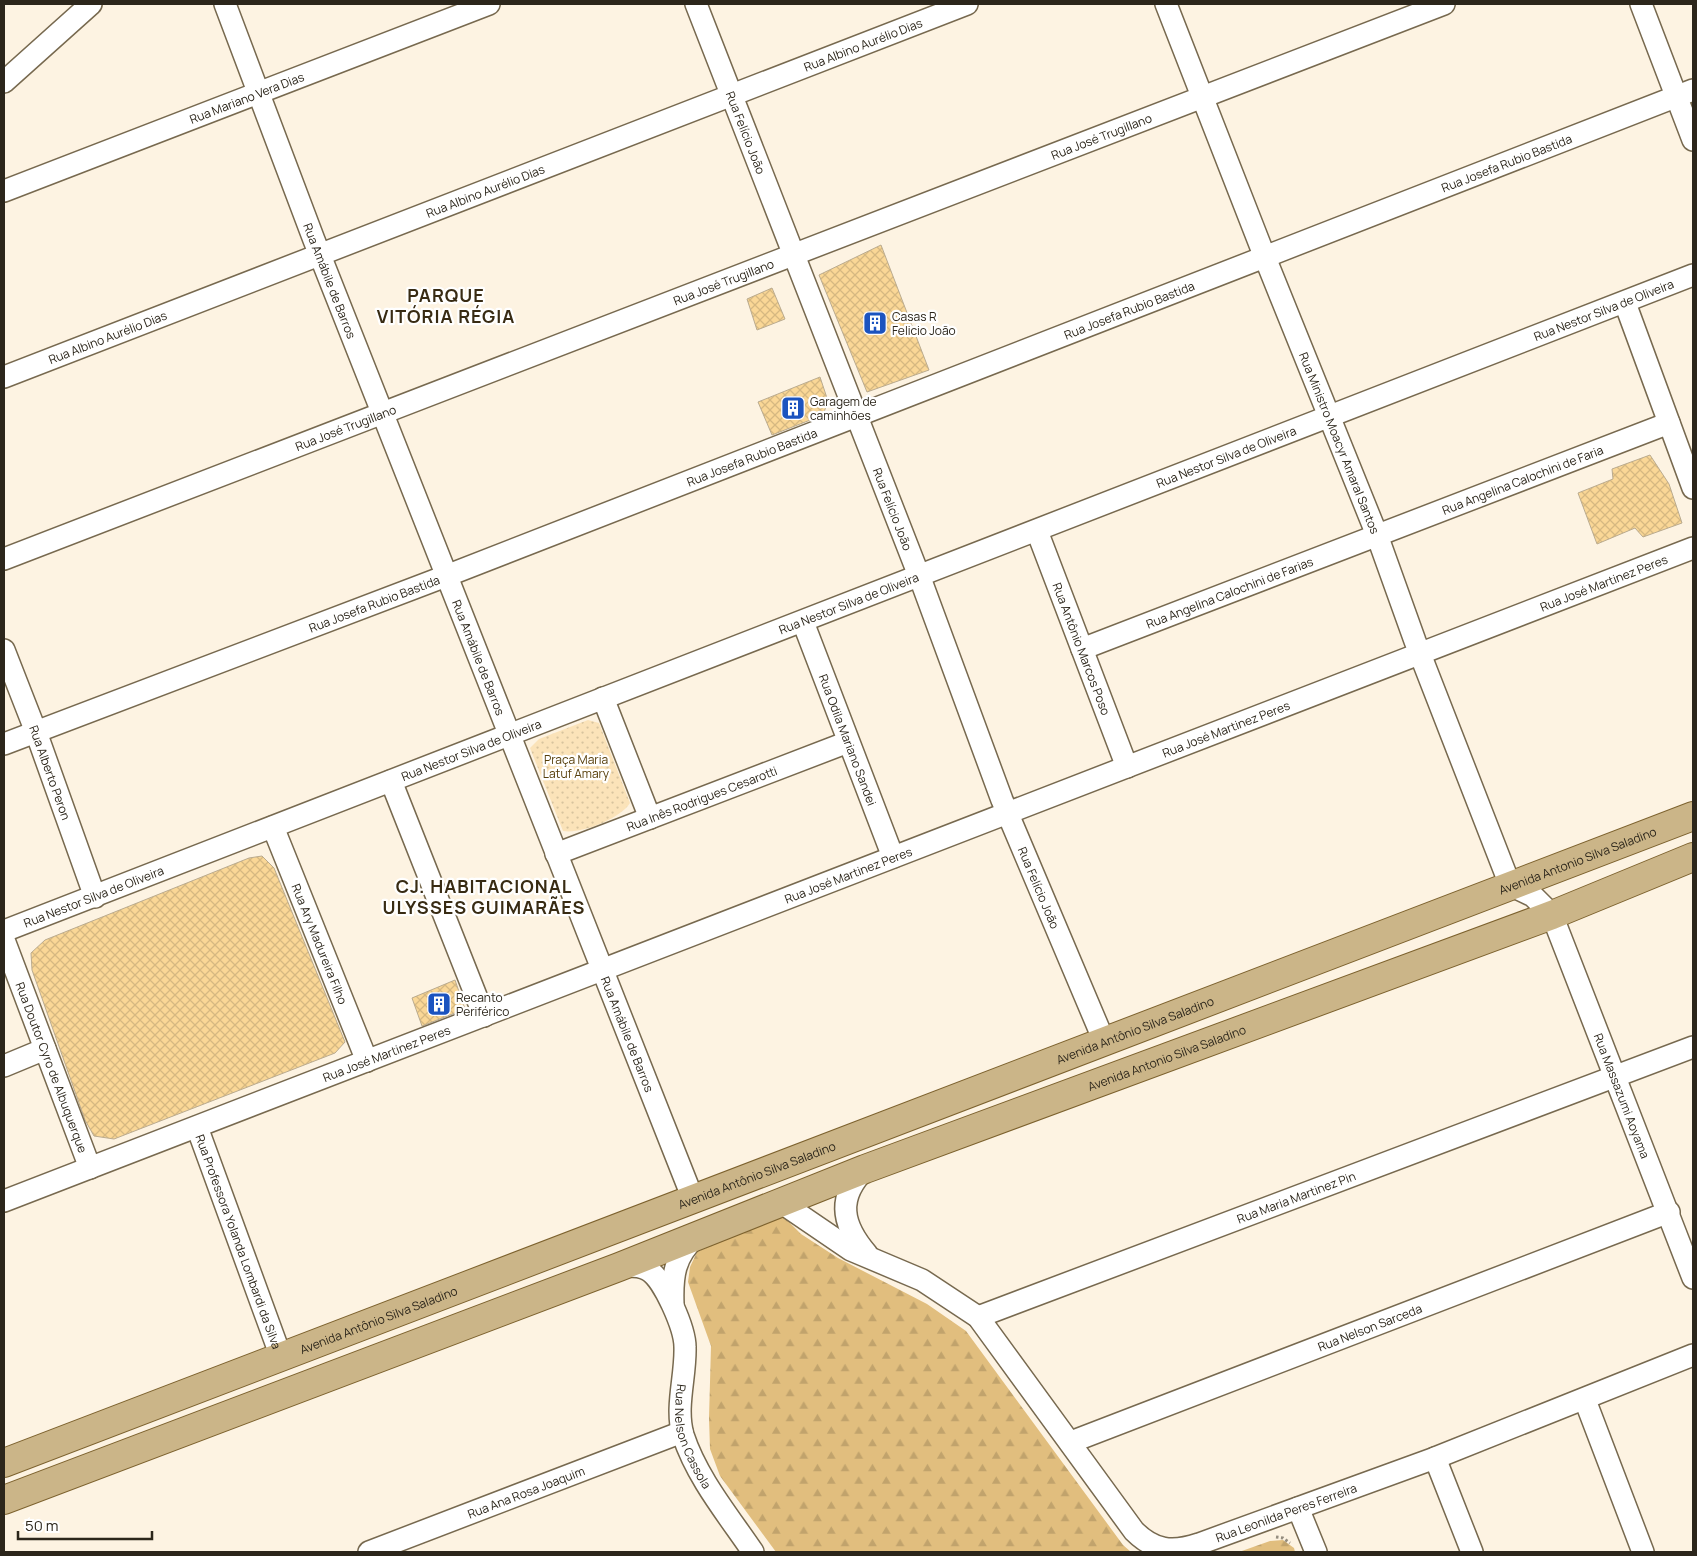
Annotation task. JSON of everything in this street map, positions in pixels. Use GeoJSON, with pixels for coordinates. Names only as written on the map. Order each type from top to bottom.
{"type":"FeatureCollection","features":[{"type":"Feature","properties":{"kind":"main road","name":"Avenida Antonio Silva Saladino"},"geometry":{"type":"LineString","coordinates":[[1510,885],[1693,816]]}},
{"type":"Feature","properties":{"kind":"main road","name":"Avenida Antonio Silva Saladino"},"geometry":{"type":"LineString","coordinates":[[782,1204],[865,1169],[1552,915],[1693,857]]}},
{"type":"Feature","properties":{"kind":"main road","name":"Avenida Antônio Silva Saladino"},"geometry":{"type":"LineString","coordinates":[[4,1463],[1510,885]]}},
{"type":"Feature","properties":{"kind":"main road"},"geometry":{"type":"LineString","coordinates":[[944,1140],[1084,1073],[1104,1050],[1104,1041]]}},
{"type":"Feature","properties":{"kind":"main road"},"geometry":{"type":"LineString","coordinates":[[4,1500],[782,1204]]}},
{"type":"Feature","properties":{"kind":"street"},"geometry":{"type":"LineString","coordinates":[[4,82],[91,4]]}},
{"type":"Feature","properties":{"kind":"street","name":"Rua Amábile de Barros"},"geometry":{"type":"LineString","coordinates":[[226,4],[321,256],[446,576],[693,1199]]}},
{"type":"Feature","properties":{"kind":"street","name":"Rua Mariano Vera Dias"},"geometry":{"type":"LineString","coordinates":[[4,192],[489,4]]}},
{"type":"Feature","properties":{"kind":"street","name":"Rua Felício João"},"geometry":{"type":"LineString","coordinates":[[696,4],[1009,812],[1104,1041]]}},
{"type":"Feature","properties":{"kind":"street","name":"Rua Albino Aurélio Dias"},"geometry":{"type":"LineString","coordinates":[[4,377],[321,256],[731,94],[967,4]]}},
{"type":"Feature","properties":{"kind":"street","name":"Rua Ministro Moacyr Amaral Santos"},"geometry":{"type":"LineString","coordinates":[[1166,4],[1204,96],[1264,255],[1377,535],[1419,653],[1510,885]]}},
{"type":"Feature","properties":{"kind":"street","name":"Rua José Trugillano"},"geometry":{"type":"LineString","coordinates":[[4,559],[792,253],[1444,4]]}},
{"type":"Feature","properties":{"kind":"street"},"geometry":{"type":"LineString","coordinates":[[1641,4],[1685,93],[1693,140]]}},
{"type":"Feature","properties":{"kind":"street","name":"Rua Josefa Rubio Bastida"},"geometry":{"type":"LineString","coordinates":[[4,744],[446,576],[1264,255],[1685,93]]}},
{"type":"Feature","properties":{"kind":"street","name":"Rua Nestor Silva de Oliveira"},"geometry":{"type":"LineString","coordinates":[[4,931],[1693,276]]}},
{"type":"Feature","properties":{"kind":"street"},"geometry":{"type":"LineString","coordinates":[[1625,303],[1693,488]]}},
{"type":"Feature","properties":{"kind":"street","name":"Rua Angelina Calochini de Faria"},"geometry":{"type":"LineString","coordinates":[[1377,535],[1669,423]]}},
{"type":"Feature","properties":{"kind":"street","name":"Rua Antônio Marcos Poso"},"geometry":{"type":"LineString","coordinates":[[1037,531],[1127,767]]}},
{"type":"Feature","properties":{"kind":"street","name":"Rua Angelina Calochini de Farias"},"geometry":{"type":"LineString","coordinates":[[1082,649],[1377,535]]}},
{"type":"Feature","properties":{"kind":"street","name":"Rua José Martinez Peres"},"geometry":{"type":"LineString","coordinates":[[4,1201],[1693,548]]}},
{"type":"Feature","properties":{"kind":"street","name":"Rua Odila Mariano Sandei"},"geometry":{"type":"LineString","coordinates":[[802,622],[893,857]]}},
{"type":"Feature","properties":{"kind":"street","name":"Rua Alberto Peron"},"geometry":{"type":"LineString","coordinates":[[4,650],[36,732],[95,897]]}},
{"type":"Feature","properties":{"kind":"street"},"geometry":{"type":"LineString","coordinates":[[603,698],[650,818]]}},
{"type":"Feature","properties":{"kind":"street","name":"Rua Inês Rodrigues Cesarotti"},"geometry":{"type":"LineString","coordinates":[[556,854],[848,742]]}},
{"type":"Feature","properties":{"kind":"street"},"geometry":{"type":"LineString","coordinates":[[391,781],[484,1016]]}},
{"type":"Feature","properties":{"kind":"street","name":"Rua Ary Madureira Filho"},"geometry":{"type":"LineString","coordinates":[[272,827],[367,1061]]}},
{"type":"Feature","properties":{"kind":"street","name":"Avenida Antonio Silva Saladino"},"geometry":{"type":"LineString","coordinates":[[1510,885],[1533,896],[1552,915]]}},
{"type":"Feature","properties":{"kind":"street","name":"Rua Massazumi Aoyama"},"geometry":{"type":"LineString","coordinates":[[1552,915],[1669,1212],[1693,1278]]}},
{"type":"Feature","properties":{"kind":"street","name":"Rua Doutor Cyro de Albuquerque"},"geometry":{"type":"LineString","coordinates":[[4,940],[90,1168]]}},
{"type":"Feature","properties":{"kind":"street","name":"Rua Maria Martinez Pin"},"geometry":{"type":"LineString","coordinates":[[978,1317],[1693,1047]]}},
{"type":"Feature","properties":{"kind":"street"},"geometry":{"type":"LineString","coordinates":[[4,1066],[45,1049]]}},
{"type":"Feature","properties":{"kind":"street","name":"Rua Professora Yolanda Lombardi da Silva"},"geometry":{"type":"LineString","coordinates":[[197,1127],[280,1357]]}},
{"type":"Feature","properties":{"kind":"street","name":"Rua Leonilda Peres Ferreira"},"geometry":{"type":"LineString","coordinates":[[865,1169],[849,1190],[846,1199],[846,1213],[849,1229],[869,1256]]}},
{"type":"Feature","properties":{"kind":"street","name":"Rua Leonilda Peres Ferreira"},"geometry":{"type":"LineString","coordinates":[[782,1204],[851,1250],[922,1280],[978,1317],[1071,1442],[1134,1531],[1155,1548],[1165,1550],[1186,1549],[1435,1458],[1585,1400],[1693,1355]]}},
{"type":"Feature","properties":{"kind":"street","name":"Rua Nelson Sarceda"},"geometry":{"type":"LineString","coordinates":[[1071,1442],[1669,1212]]}},
{"type":"Feature","properties":{"kind":"street","name":"Rua Nelson Cassola"},"geometry":{"type":"LineString","coordinates":[[673,1307],[674,1270],[685,1246],[696,1237]]}},
{"type":"Feature","properties":{"kind":"street","name":"Rua Nelson Cassola"},"geometry":{"type":"LineString","coordinates":[[619,1266],[641,1267],[649,1270],[663,1287],[673,1307],[685,1344],[680,1404],[682,1432],[692,1460],[753,1552]]}},
{"type":"Feature","properties":{"kind":"street"},"geometry":{"type":"LineString","coordinates":[[1585,1400],[1643,1552]]}},
{"type":"Feature","properties":{"kind":"street","name":"Rua Ana Rosa Joaquim"},"geometry":{"type":"LineString","coordinates":[[369,1552],[682,1432]]}},
{"type":"Feature","properties":{"kind":"street"},"geometry":{"type":"LineString","coordinates":[[1435,1458],[1472,1552]]}},
{"type":"Feature","properties":{"kind":"street"},"geometry":{"type":"LineString","coordinates":[[1298,1508],[1316,1552]]}},
{"type":"Feature","properties":{"kind":"green space","name":"Praça Maria Latuf Amary"},"geometry":{"type":"Polygon","coordinates":[[[588,720],[599,723],[630,803],[618,815],[600,824],[580,830],[563,831],[530,748],[539,739],[588,720]]]}},
{"type":"Feature","properties":{"kind":"green space"},"geometry":{"type":"Polygon","coordinates":[[[780,1215],[786,1216],[801,1234],[838,1258],[927,1304],[966,1331],[1123,1545],[1131,1552],[776,1552],[720,1476],[710,1449],[711,1346],[688,1282],[690,1267],[697,1252],[780,1215]]]}},
{"type":"Feature","properties":{"kind":"green space"},"geometry":{"type":"Polygon","coordinates":[[[1283,1540],[1294,1548],[1295,1552],[1239,1552],[1270,1541],[1283,1540]]]}},
{"type":"Feature","properties":{"kind":"building","name":"Casas R Felicio João"},"geometry":{"type":"Polygon","coordinates":[[[881,245],[929,370],[867,392],[819,275],[881,245]]]}},
{"type":"Feature","properties":{"kind":"building"},"geometry":{"type":"Polygon","coordinates":[[[772,288],[785,319],[757,330],[747,299],[772,288]]]}},
{"type":"Feature","properties":{"kind":"building","name":"Garagem de caminhões"},"geometry":{"type":"Polygon","coordinates":[[[820,377],[828,401],[823,415],[772,435],[758,402],[820,377]]]}},
{"type":"Feature","properties":{"kind":"building"},"geometry":{"type":"Polygon","coordinates":[[[1650,455],[1669,484],[1682,523],[1643,537],[1635,528],[1597,544],[1578,493],[1613,479],[1612,469],[1650,455]]]}},
{"type":"Feature","properties":{"kind":"building"},"geometry":{"type":"Polygon","coordinates":[[[262,856],[274,868],[345,1042],[335,1053],[114,1139],[94,1136],[85,1120],[32,970],[31,953],[45,940],[249,858],[262,856]]]}},
{"type":"Feature","properties":{"kind":"building","name":"Recanto Periférico"},"geometry":{"type":"Polygon","coordinates":[[[455,980],[465,1009],[422,1026],[412,998],[455,980]]]}},
{"type":"Feature","properties":{"kind":"place","name":"Casas R Felicio João"},"geometry":{"type":"Point","coordinates":[875,323]}},
{"type":"Feature","properties":{"kind":"place","name":"Garagem de caminhões"},"geometry":{"type":"Point","coordinates":[793,408]}},
{"type":"Feature","properties":{"kind":"place","name":"Recanto Periférico"},"geometry":{"type":"Point","coordinates":[439,1004]}},
{"type":"Feature","properties":{"kind":"district","name":"PARQUE VITÓRIA RÉGIA"},"geometry":{"type":"Point","coordinates":[446,305]}},
{"type":"Feature","properties":{"kind":"district","name":"CJ. HABITACIONAL ULYSSES GUIMARÃES"},"geometry":{"type":"Point","coordinates":[484,896]}}]}
